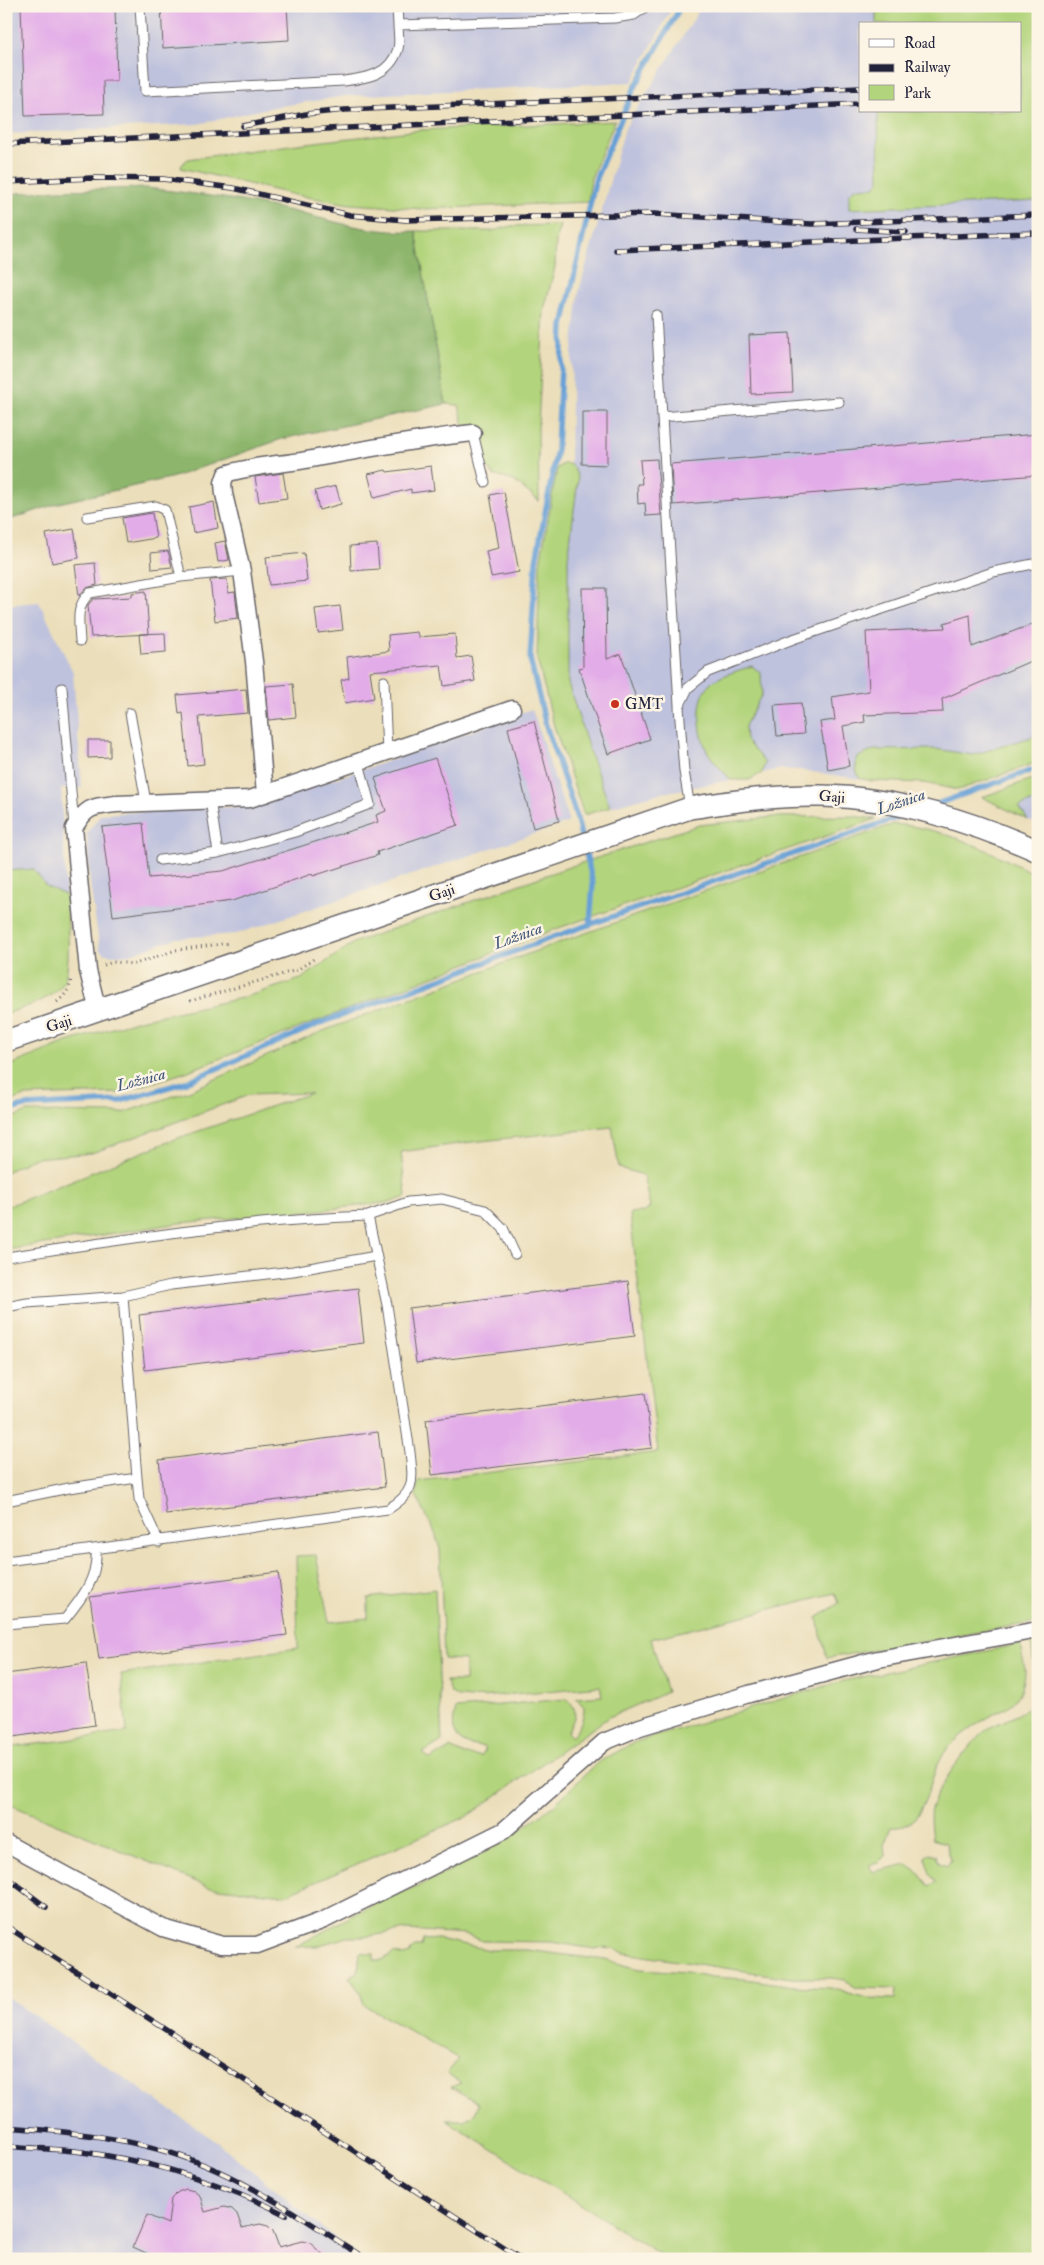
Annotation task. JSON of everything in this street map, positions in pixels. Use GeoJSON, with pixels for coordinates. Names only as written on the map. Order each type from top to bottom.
{"type":"FeatureCollection","features":[{"type":"Feature","properties":{"kind":"street"},"geometry":{"type":"LineString","coordinates":[[265,794],[254,661],[242,571],[224,494],[223,483],[226,474],[244,468],[290,463],[417,439],[473,433]]}},
{"type":"Feature","properties":{"kind":"street"},"geometry":{"type":"LineString","coordinates":[[98,1011],[88,971],[74,828],[83,812],[96,807],[146,802],[250,799],[512,709]]}},
{"type":"Feature","properties":{"kind":"street","name":"Gaji"},"geometry":{"type":"LineString","coordinates":[[6,1041],[690,808],[768,797],[824,796],[887,803],[964,822],[1038,851]]}},
{"type":"Feature","properties":{"kind":"street"},"geometry":{"type":"LineString","coordinates":[[6,1843],[163,1928],[222,1945],[257,1945],[324,1920],[503,1831],[604,1742],[640,1727],[749,1694],[878,1659],[1038,1630]]}},
{"type":"Feature","properties":{"kind":"lane"},"geometry":{"type":"LineString","coordinates":[[140,6],[145,91],[344,81],[374,77],[391,63],[399,48],[397,6]]}},
{"type":"Feature","properties":{"kind":"lane"},"geometry":{"type":"LineString","coordinates":[[398,25],[614,18],[634,15],[647,6]]}},
{"type":"Feature","properties":{"kind":"lane"},"geometry":{"type":"LineString","coordinates":[[656,315],[679,707],[684,771],[690,808]]}},
{"type":"Feature","properties":{"kind":"lane"},"geometry":{"type":"LineString","coordinates":[[662,417],[839,402]]}},
{"type":"Feature","properties":{"kind":"lane"},"geometry":{"type":"LineString","coordinates":[[473,433],[485,482]]}},
{"type":"Feature","properties":{"kind":"lane"},"geometry":{"type":"LineString","coordinates":[[87,517],[156,506],[165,510],[181,577]]}},
{"type":"Feature","properties":{"kind":"lane"},"geometry":{"type":"LineString","coordinates":[[679,707],[688,688],[708,672],[793,639],[994,572],[1038,563]]}},
{"type":"Feature","properties":{"kind":"lane"},"geometry":{"type":"LineString","coordinates":[[80,641],[78,614],[82,600],[90,593],[181,577],[242,571]]}},
{"type":"Feature","properties":{"kind":"lane"},"geometry":{"type":"LineString","coordinates":[[384,681],[386,753]]}},
{"type":"Feature","properties":{"kind":"lane"},"geometry":{"type":"LineString","coordinates":[[62,688],[74,828]]}},
{"type":"Feature","properties":{"kind":"lane"},"geometry":{"type":"LineString","coordinates":[[130,714],[146,802]]}},
{"type":"Feature","properties":{"kind":"lane"},"geometry":{"type":"LineString","coordinates":[[160,860],[218,853],[295,832],[370,804],[359,762]]}},
{"type":"Feature","properties":{"kind":"lane"},"geometry":{"type":"LineString","coordinates":[[210,800],[218,853]]}},
{"type":"Feature","properties":{"kind":"lane"},"geometry":{"type":"LineString","coordinates":[[6,1257],[171,1232],[310,1219],[368,1216],[408,1202],[442,1200],[485,1210],[503,1228],[515,1254]]}},
{"type":"Feature","properties":{"kind":"lane"},"geometry":{"type":"LineString","coordinates":[[6,1561],[159,1542],[388,1509],[404,1499],[411,1486],[413,1476],[387,1305],[368,1216]]}},
{"type":"Feature","properties":{"kind":"lane"},"geometry":{"type":"LineString","coordinates":[[6,1307],[27,1303],[123,1296],[171,1285],[293,1271],[376,1256]]}},
{"type":"Feature","properties":{"kind":"lane"},"geometry":{"type":"LineString","coordinates":[[123,1296],[139,1499],[159,1542]]}},
{"type":"Feature","properties":{"kind":"lane"},"geometry":{"type":"LineString","coordinates":[[6,1501],[69,1488],[137,1478]]}},
{"type":"Feature","properties":{"kind":"lane"},"geometry":{"type":"LineString","coordinates":[[6,1624],[65,1619],[82,1598],[95,1574],[96,1550]]}},
{"type":"Feature","properties":{"kind":"shaded area"},"geometry":{"type":"Polygon","coordinates":[[[6,6],[673,6],[632,82],[346,96],[268,108],[198,124],[6,134],[6,6]]]}},
{"type":"Feature","properties":{"kind":"shaded area"},"geometry":{"type":"Polygon","coordinates":[[[702,6],[876,6],[876,22],[859,22],[859,112],[878,112],[879,181],[876,187],[875,207],[1038,201],[1038,735],[972,755],[872,781],[800,770],[780,769],[762,773],[749,780],[731,780],[657,794],[610,807],[590,753],[568,683],[568,558],[578,479],[570,464],[572,352],[579,291],[625,128],[702,6]]]}},
{"type":"Feature","properties":{"kind":"shaded area"},"geometry":{"type":"Polygon","coordinates":[[[39,602],[73,672],[82,788],[61,789],[66,895],[47,888],[33,869],[6,871],[6,605],[39,602]]]}},
{"type":"Feature","properties":{"kind":"shaded area"},"geometry":{"type":"Polygon","coordinates":[[[532,709],[569,822],[236,934],[177,938],[130,954],[106,954],[100,950],[90,883],[87,833],[101,814],[252,806],[383,763],[532,709]]]}},
{"type":"Feature","properties":{"kind":"shaded area"},"geometry":{"type":"Polygon","coordinates":[[[1038,799],[1038,825],[1028,820],[1019,807],[1038,799]]]}},
{"type":"Feature","properties":{"kind":"shaded area"},"geometry":{"type":"Polygon","coordinates":[[[6,1996],[217,2142],[360,2259],[6,2259],[6,1996]]]}},
{"type":"Feature","properties":{"kind":"green space"},"geometry":{"type":"Polygon","coordinates":[[[876,6],[1038,6],[1038,201],[849,209],[849,194],[855,188],[875,187],[879,181],[878,112],[1022,112],[1022,22],[876,22],[876,6]]]}},
{"type":"Feature","properties":{"kind":"green space"},"geometry":{"type":"Polygon","coordinates":[[[615,121],[591,178],[588,202],[423,209],[350,204],[295,195],[181,168],[182,164],[188,159],[420,130],[615,121]]]}},
{"type":"Feature","properties":{"kind":"green space"},"geometry":{"type":"Polygon","coordinates":[[[147,188],[257,204],[378,230],[416,231],[446,404],[282,439],[174,477],[59,503],[6,521],[6,194],[59,190],[147,188]]]}},
{"type":"Feature","properties":{"kind":"green space"},"geometry":{"type":"Polygon","coordinates":[[[560,225],[556,239],[555,267],[544,310],[538,428],[539,501],[514,481],[493,475],[486,465],[480,426],[464,427],[459,405],[446,404],[416,231],[492,231],[511,226],[560,225]]]}},
{"type":"Feature","properties":{"kind":"green space"},"geometry":{"type":"Polygon","coordinates":[[[565,463],[574,468],[578,479],[568,558],[568,683],[590,753],[610,807],[584,815],[554,726],[537,659],[540,564],[557,468],[565,463]]]}},
{"type":"Feature","properties":{"kind":"green space"},"geometry":{"type":"Polygon","coordinates":[[[752,666],[761,673],[762,694],[745,726],[746,740],[765,763],[762,773],[749,780],[731,780],[706,749],[700,725],[700,708],[709,685],[717,679],[752,666]]]}},
{"type":"Feature","properties":{"kind":"green space"},"geometry":{"type":"Polygon","coordinates":[[[1038,735],[1038,762],[958,790],[924,783],[872,781],[859,778],[856,770],[856,758],[874,750],[936,749],[973,755],[1038,735]]]}},
{"type":"Feature","properties":{"kind":"green space"},"geometry":{"type":"Polygon","coordinates":[[[1038,777],[1038,799],[1019,807],[1028,820],[982,797],[1038,777]]]}},
{"type":"Feature","properties":{"kind":"green space"},"geometry":{"type":"Polygon","coordinates":[[[851,816],[876,819],[550,931],[183,1073],[118,1093],[25,1096],[6,1103],[6,1067],[64,1043],[139,1020],[242,998],[301,979],[355,942],[569,867],[699,825],[774,817],[851,816]]]}},
{"type":"Feature","properties":{"kind":"green space"},"geometry":{"type":"Polygon","coordinates":[[[894,824],[932,830],[968,842],[1038,876],[1038,1622],[827,1658],[817,1618],[839,1603],[835,1593],[651,1639],[667,1692],[609,1717],[466,1817],[285,1895],[209,1887],[6,1803],[6,1748],[127,1732],[121,1674],[298,1648],[296,1556],[316,1555],[329,1622],[368,1618],[368,1598],[435,1589],[442,1741],[423,1753],[430,1759],[450,1748],[465,1755],[482,1756],[485,1747],[462,1741],[455,1732],[453,1726],[456,1709],[566,1699],[575,1710],[574,1718],[567,1732],[572,1737],[581,1723],[584,1712],[584,1707],[576,1698],[602,1696],[600,1686],[471,1698],[458,1697],[450,1692],[446,1681],[465,1681],[465,1660],[444,1659],[440,1549],[435,1533],[416,1495],[418,1481],[658,1452],[630,1213],[645,1212],[650,1207],[643,1175],[619,1168],[612,1127],[472,1142],[401,1152],[406,1197],[392,1202],[180,1223],[6,1250],[6,1207],[175,1139],[311,1093],[249,1095],[92,1153],[35,1158],[6,1172],[6,1120],[28,1112],[122,1113],[189,1091],[323,1031],[552,945],[894,824]]]}},
{"type":"Feature","properties":{"kind":"green space"},"geometry":{"type":"Polygon","coordinates":[[[33,869],[47,887],[66,895],[68,941],[66,976],[59,989],[53,994],[6,1014],[6,871],[33,869]]]}},
{"type":"Feature","properties":{"kind":"green space"},"geometry":{"type":"Polygon","coordinates":[[[1038,1640],[1038,2259],[667,2259],[446,2120],[464,2120],[475,2114],[479,2103],[451,2087],[461,2083],[447,2073],[459,2059],[364,2005],[360,1992],[349,1977],[358,1972],[360,1952],[374,1954],[374,1960],[382,1960],[394,1953],[403,1956],[410,1954],[411,1950],[415,1947],[421,1947],[423,1940],[438,1939],[490,1950],[527,1950],[605,1960],[640,1969],[686,1972],[712,1977],[795,1986],[831,1988],[867,1998],[895,1999],[896,1989],[857,1988],[844,1980],[832,1978],[791,1978],[624,1953],[616,1949],[603,1947],[595,1949],[551,1942],[482,1941],[465,1934],[407,1930],[364,1937],[348,1937],[316,1946],[295,1947],[372,1905],[434,1879],[509,1838],[554,1805],[597,1763],[635,1742],[843,1681],[1020,1644],[1025,1670],[1023,1685],[1018,1696],[1009,1706],[974,1727],[949,1747],[938,1763],[920,1811],[903,1826],[891,1827],[884,1845],[885,1856],[878,1863],[869,1865],[873,1872],[907,1864],[916,1870],[929,1886],[936,1882],[930,1873],[925,1857],[930,1853],[936,1855],[939,1863],[947,1866],[951,1860],[946,1843],[932,1839],[930,1816],[934,1800],[947,1777],[973,1742],[989,1728],[1023,1711],[1032,1703],[1035,1683],[1031,1642],[1038,1640]]]}},
{"type":"Feature","properties":{"kind":"building"},"geometry":{"type":"Polygon","coordinates":[[[21,6],[115,6],[117,81],[103,81],[104,114],[25,116],[21,6]]]}},
{"type":"Feature","properties":{"kind":"building"},"geometry":{"type":"Polygon","coordinates":[[[161,6],[287,6],[289,40],[163,48],[161,6]]]}},
{"type":"Feature","properties":{"kind":"building"},"geometry":{"type":"Polygon","coordinates":[[[790,333],[793,392],[751,394],[749,335],[790,333]]]}},
{"type":"Feature","properties":{"kind":"building"},"geometry":{"type":"Polygon","coordinates":[[[582,412],[607,412],[607,465],[582,464],[582,412]]]}},
{"type":"Feature","properties":{"kind":"building"},"geometry":{"type":"Polygon","coordinates":[[[1038,434],[1038,475],[673,505],[671,464],[1038,434]]]}},
{"type":"Feature","properties":{"kind":"building"},"geometry":{"type":"Polygon","coordinates":[[[657,459],[661,515],[646,516],[645,503],[638,504],[637,484],[642,484],[640,460],[657,459]]]}},
{"type":"Feature","properties":{"kind":"building"},"geometry":{"type":"Polygon","coordinates":[[[431,466],[434,490],[411,493],[411,489],[374,498],[368,474],[386,470],[387,472],[431,466]]]}},
{"type":"Feature","properties":{"kind":"building"},"geometry":{"type":"Polygon","coordinates":[[[283,473],[287,498],[259,502],[255,477],[283,473]]]}},
{"type":"Feature","properties":{"kind":"building"},"geometry":{"type":"Polygon","coordinates":[[[336,486],[341,504],[319,510],[315,491],[336,486]]]}},
{"type":"Feature","properties":{"kind":"building"},"geometry":{"type":"Polygon","coordinates":[[[504,492],[519,572],[491,577],[486,551],[499,548],[490,495],[504,492]]]}},
{"type":"Feature","properties":{"kind":"building"},"geometry":{"type":"Polygon","coordinates":[[[214,502],[218,528],[193,533],[189,507],[214,502]]]}},
{"type":"Feature","properties":{"kind":"building"},"geometry":{"type":"Polygon","coordinates":[[[152,513],[156,538],[126,543],[122,518],[152,513]]]}},
{"type":"Feature","properties":{"kind":"building"},"geometry":{"type":"Polygon","coordinates":[[[74,529],[79,558],[52,563],[46,534],[74,529]]]}},
{"type":"Feature","properties":{"kind":"building"},"geometry":{"type":"Polygon","coordinates":[[[225,541],[229,560],[218,562],[215,543],[225,541]]]}},
{"type":"Feature","properties":{"kind":"building"},"geometry":{"type":"Polygon","coordinates":[[[377,544],[379,569],[351,571],[350,546],[377,544]]]}},
{"type":"Feature","properties":{"kind":"building"},"geometry":{"type":"Polygon","coordinates":[[[168,551],[172,567],[152,569],[151,553],[168,551]]]}},
{"type":"Feature","properties":{"kind":"building"},"geometry":{"type":"Polygon","coordinates":[[[304,553],[307,581],[269,585],[266,557],[304,553]]]}},
{"type":"Feature","properties":{"kind":"building"},"geometry":{"type":"Polygon","coordinates":[[[95,563],[97,585],[86,588],[79,596],[75,565],[95,563]]]}},
{"type":"Feature","properties":{"kind":"building"},"geometry":{"type":"Polygon","coordinates":[[[227,579],[228,593],[235,592],[238,618],[215,621],[210,580],[227,579]]]}},
{"type":"Feature","properties":{"kind":"building","name":"GMT"},"geometry":{"type":"Polygon","coordinates":[[[582,588],[606,588],[607,659],[621,654],[650,739],[608,754],[579,668],[583,667],[582,588]]]}},
{"type":"Feature","properties":{"kind":"building"},"geometry":{"type":"Polygon","coordinates":[[[146,591],[149,634],[91,637],[88,605],[93,599],[132,597],[132,593],[146,591]]]}},
{"type":"Feature","properties":{"kind":"building"},"geometry":{"type":"Polygon","coordinates":[[[340,606],[343,630],[318,633],[315,609],[340,606]]]}},
{"type":"Feature","properties":{"kind":"building"},"geometry":{"type":"Polygon","coordinates":[[[970,615],[972,647],[1038,622],[1038,658],[942,699],[943,712],[864,715],[865,722],[843,726],[849,766],[828,770],[820,722],[835,720],[832,697],[869,691],[866,632],[945,628],[944,623],[970,615]]]}},
{"type":"Feature","properties":{"kind":"building"},"geometry":{"type":"Polygon","coordinates":[[[417,632],[418,637],[455,634],[457,658],[471,656],[475,681],[444,686],[441,665],[370,671],[374,698],[345,703],[341,680],[349,678],[347,657],[389,651],[388,635],[417,632]]]}},
{"type":"Feature","properties":{"kind":"building"},"geometry":{"type":"Polygon","coordinates":[[[165,633],[166,652],[141,654],[139,634],[165,633]]]}},
{"type":"Feature","properties":{"kind":"building"},"geometry":{"type":"Polygon","coordinates":[[[293,684],[296,717],[269,720],[266,686],[293,684]]]}},
{"type":"Feature","properties":{"kind":"building"},"geometry":{"type":"Polygon","coordinates":[[[246,689],[248,713],[199,717],[204,764],[188,766],[183,713],[179,714],[177,695],[246,689]]]}},
{"type":"Feature","properties":{"kind":"building"},"geometry":{"type":"Polygon","coordinates":[[[801,703],[804,734],[777,736],[774,705],[801,703]]]}},
{"type":"Feature","properties":{"kind":"building"},"geometry":{"type":"Polygon","coordinates":[[[534,721],[559,821],[533,828],[508,728],[534,721]]]}},
{"type":"Feature","properties":{"kind":"building"},"geometry":{"type":"Polygon","coordinates":[[[88,740],[110,740],[110,757],[88,758],[88,740]]]}},
{"type":"Feature","properties":{"kind":"building"},"geometry":{"type":"Polygon","coordinates":[[[435,758],[458,825],[377,852],[378,855],[313,876],[312,874],[232,901],[113,916],[102,827],[143,823],[149,878],[223,871],[378,822],[376,815],[386,811],[375,778],[435,758]]]}},
{"type":"Feature","properties":{"kind":"building"},"geometry":{"type":"Polygon","coordinates":[[[628,1281],[635,1336],[416,1363],[409,1308],[628,1281]]]}},
{"type":"Feature","properties":{"kind":"building"},"geometry":{"type":"Polygon","coordinates":[[[358,1288],[364,1343],[145,1370],[139,1315],[358,1288]]]}},
{"type":"Feature","properties":{"kind":"building"},"geometry":{"type":"Polygon","coordinates":[[[645,1393],[652,1448],[432,1475],[426,1420],[645,1393]]]}},
{"type":"Feature","properties":{"kind":"building"},"geometry":{"type":"Polygon","coordinates":[[[378,1432],[385,1487],[166,1514],[159,1460],[378,1432]]]}},
{"type":"Feature","properties":{"kind":"building"},"geometry":{"type":"Polygon","coordinates":[[[278,1572],[287,1635],[99,1659],[90,1597],[278,1572]]]}},
{"type":"Feature","properties":{"kind":"building"},"geometry":{"type":"Polygon","coordinates":[[[86,1663],[95,1725],[6,1738],[6,1674],[86,1663]]]}},
{"type":"Feature","properties":{"kind":"building"},"geometry":{"type":"Polygon","coordinates":[[[186,2189],[194,2191],[200,2196],[205,2212],[224,2207],[232,2209],[237,2214],[242,2228],[260,2224],[268,2226],[273,2231],[279,2247],[302,2241],[310,2243],[328,2259],[159,2259],[133,2247],[147,2215],[168,2224],[171,2199],[178,2192],[186,2189]]]}},
{"type":"Feature","properties":{"kind":"waterway"},"geometry":{"type":"LineString","coordinates":[[582,840],[576,815],[546,726],[530,659],[536,561],[557,449],[563,326],[596,178],[634,89],[681,6]]}},
{"type":"Feature","properties":{"kind":"waterway","name":"Ložnica"},"geometry":{"type":"LineString","coordinates":[[931,806],[1038,768]]}},
{"type":"Feature","properties":{"kind":"waterway","name":"Ložnica"},"geometry":{"type":"LineString","coordinates":[[6,1111],[25,1106],[120,1101],[186,1082],[321,1023],[551,938],[908,814]]}},
{"type":"Feature","properties":{"kind":"waterway"},"geometry":{"type":"LineString","coordinates":[[585,849],[593,884],[590,925]]}},
{"type":"Feature","properties":{"kind":"railway"},"geometry":{"type":"LineString","coordinates":[[243,126],[306,114],[345,110],[859,88]]}},
{"type":"Feature","properties":{"kind":"railway"},"geometry":{"type":"LineString","coordinates":[[6,144],[859,104]]}},
{"type":"Feature","properties":{"kind":"railway"},"geometry":{"type":"LineString","coordinates":[[6,182],[92,178],[163,179],[233,188],[350,215],[405,220],[654,214],[812,224],[1038,215]]}},
{"type":"Feature","properties":{"kind":"railway"},"geometry":{"type":"LineString","coordinates":[[856,229],[906,232]]}},
{"type":"Feature","properties":{"kind":"railway"},"geometry":{"type":"LineString","coordinates":[[998,234],[1038,233]]}},
{"type":"Feature","properties":{"kind":"railway"},"geometry":{"type":"LineString","coordinates":[[616,250],[1005,234]]}},
{"type":"Feature","properties":{"kind":"railway"},"geometry":{"type":"LineString","coordinates":[[6,1877],[46,1907]]}},
{"type":"Feature","properties":{"kind":"railway"},"geometry":{"type":"LineString","coordinates":[[6,1926],[521,2259]]}},
{"type":"Feature","properties":{"kind":"railway"},"geometry":{"type":"LineString","coordinates":[[6,2127],[114,2139],[193,2160],[237,2180],[294,2212],[366,2259]]}},
{"type":"Feature","properties":{"kind":"railway"},"geometry":{"type":"LineString","coordinates":[[6,2146],[75,2151],[130,2160],[184,2174],[236,2192],[286,2215]]}},
{"type":"Feature","properties":{"kind":"place","name":"GMT"},"geometry":{"type":"Point","coordinates":[615,704]}}]}
